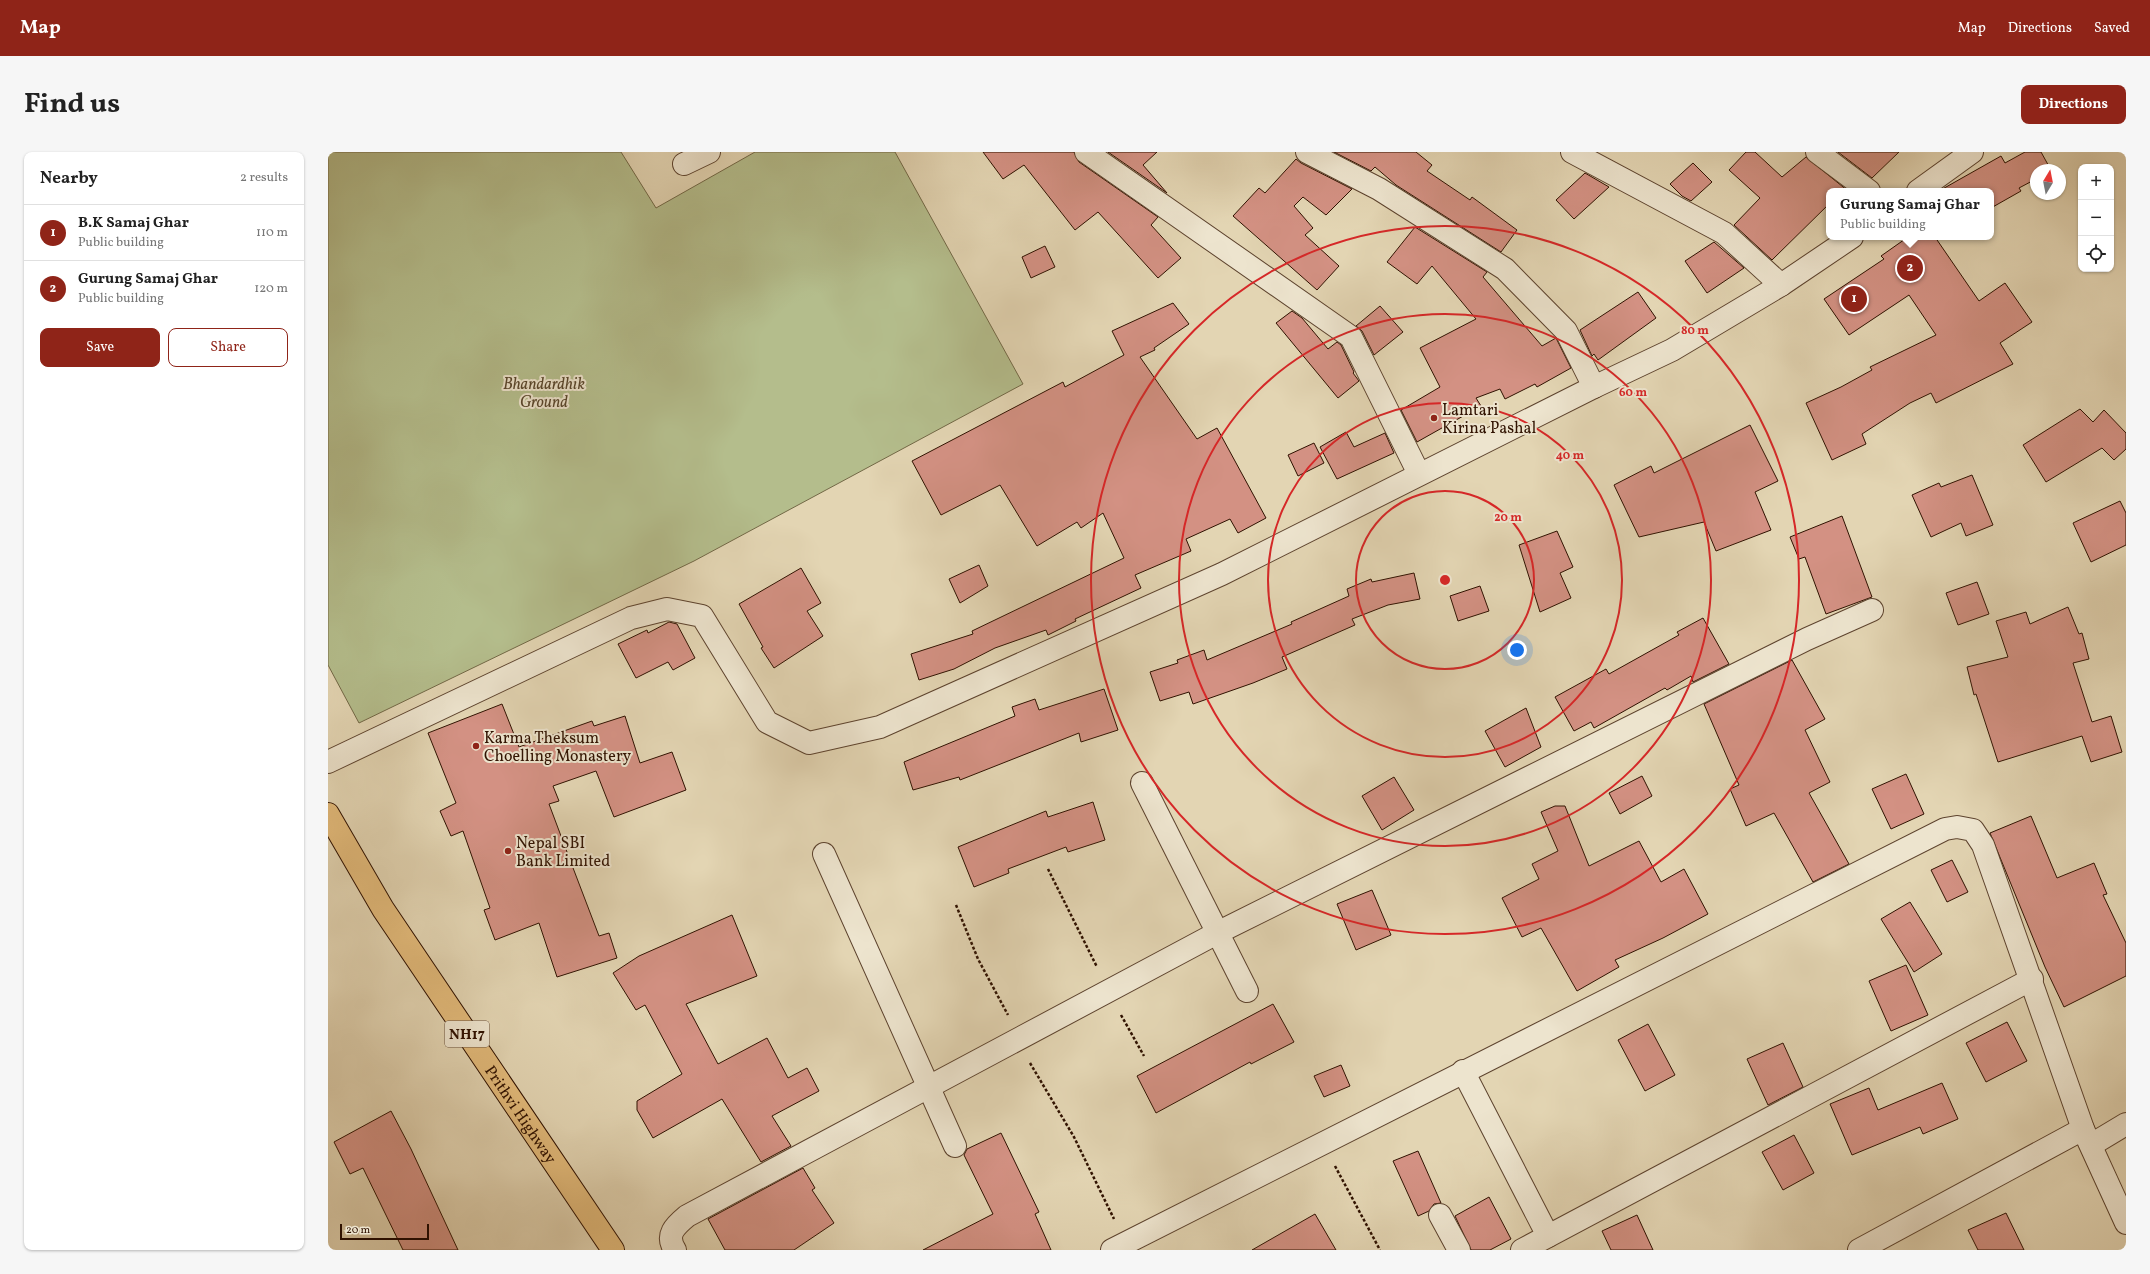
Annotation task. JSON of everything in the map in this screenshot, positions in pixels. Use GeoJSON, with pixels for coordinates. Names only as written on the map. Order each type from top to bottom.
{"type":"FeatureCollection","features":[{"type":"Feature","properties":{"kind":"highway","name":"Prithvi Highway"},"geometry":{"type":"LineString","coordinates":[[328,814],[383,909],[613,1250]]}},
{"type":"Feature","properties":{"kind":"street"},"geometry":{"type":"LineString","coordinates":[[684,164],[709,152]]}},
{"type":"Feature","properties":{"kind":"street"},"geometry":{"type":"LineString","coordinates":[[1086,152],[1351,337],[1419,474]]}},
{"type":"Feature","properties":{"kind":"street"},"geometry":{"type":"LineString","coordinates":[[1307,152],[1379,189],[1504,269],[1566,331],[1594,387]]}},
{"type":"Feature","properties":{"kind":"street"},"geometry":{"type":"LineString","coordinates":[[1572,152],[1724,233],[1781,285]]}},
{"type":"Feature","properties":{"kind":"street"},"geometry":{"type":"LineString","coordinates":[[1816,152],[1865,188]]}},
{"type":"Feature","properties":{"kind":"street"},"geometry":{"type":"LineString","coordinates":[[1922,188],[1972,152]]}},
{"type":"Feature","properties":{"kind":"street"},"geometry":{"type":"LineString","coordinates":[[328,762],[631,618],[668,609],[702,616],[767,722],[809,744],[880,726],[1222,574],[1419,474],[1672,350],[1781,285],[1848,240]]}},
{"type":"Feature","properties":{"kind":"street"},"geometry":{"type":"LineString","coordinates":[[675,1250],[670,1236],[674,1227],[687,1216],[1108,992],[1217,932],[1807,639],[1872,610]]}},
{"type":"Feature","properties":{"kind":"street"},"geometry":{"type":"LineString","coordinates":[[1142,783],[1247,991]]}},
{"type":"Feature","properties":{"kind":"street"},"geometry":{"type":"LineString","coordinates":[[1120,1246],[1323,1142],[1945,829],[1951,828],[1973,830],[1983,845],[2032,979],[2087,1137],[2126,1223]]}},
{"type":"Feature","properties":{"kind":"street"},"geometry":{"type":"LineString","coordinates":[[824,854],[955,1146]]}},
{"type":"Feature","properties":{"kind":"street"},"geometry":{"type":"LineString","coordinates":[[1522,1250],[2032,979]]}},
{"type":"Feature","properties":{"kind":"street"},"geometry":{"type":"LineString","coordinates":[[1464,1071],[1548,1236]]}},
{"type":"Feature","properties":{"kind":"street"},"geometry":{"type":"LineString","coordinates":[[1859,1250],[2087,1137],[2126,1124]]}},
{"type":"Feature","properties":{"kind":"street"},"geometry":{"type":"LineString","coordinates":[[1440,1215],[1459,1250]]}},
{"type":"Feature","properties":{"kind":"path"},"geometry":{"type":"LineString","coordinates":[[1048,869],[1108,992],[1144,1056]]}},
{"type":"Feature","properties":{"kind":"path"},"geometry":{"type":"LineString","coordinates":[[956,905],[978,959],[1019,1038],[1031,1066],[1074,1137],[1113,1216],[1120,1246]]}},
{"type":"Feature","properties":{"kind":"path"},"geometry":{"type":"LineString","coordinates":[[1323,1142],[1380,1250]]}},
{"type":"Feature","properties":{"kind":"green space","name":"Bhandardhik Ground"},"geometry":{"type":"Polygon","coordinates":[[[328,152],[621,152],[656,208],[755,152],[895,152],[1023,384],[694,561],[359,723],[328,665],[328,152]]]}},
{"type":"Feature","properties":{"kind":"building"},"geometry":{"type":"Polygon","coordinates":[[[983,152],[1074,152],[1079,162],[1158,217],[1151,225],[1181,258],[1158,278],[1098,212],[1075,230],[1024,165],[1003,179],[983,152]]]}},
{"type":"Feature","properties":{"kind":"building"},"geometry":{"type":"Polygon","coordinates":[[[1108,152],[1157,152],[1143,165],[1167,193],[1108,152]]]}},
{"type":"Feature","properties":{"kind":"building"},"geometry":{"type":"Polygon","coordinates":[[[1334,152],[1416,152],[1432,165],[1427,171],[1470,200],[1472,197],[1517,230],[1501,252],[1396,185],[1375,167],[1371,171],[1334,152]]]}},
{"type":"Feature","properties":{"kind":"building"},"geometry":{"type":"Polygon","coordinates":[[[1746,152],[1755,152],[1782,177],[1806,157],[1844,188],[1826,188],[1826,207],[1772,260],[1734,225],[1760,198],[1729,170],[1746,152]]]}},
{"type":"Feature","properties":{"kind":"building"},"geometry":{"type":"Polygon","coordinates":[[[1838,152],[1899,152],[1872,178],[1838,152]]]}},
{"type":"Feature","properties":{"kind":"building"},"geometry":{"type":"Polygon","coordinates":[[[2025,152],[2041,152],[2048,164],[2030,164],[2030,182],[2019,188],[2021,191],[1994,206],[1994,188],[1944,188],[2001,156],[2005,163],[2025,152]]]}},
{"type":"Feature","properties":{"kind":"building"},"geometry":{"type":"Polygon","coordinates":[[[1296,159],[1352,189],[1326,215],[1303,197],[1294,206],[1313,228],[1305,235],[1339,266],[1317,290],[1233,216],[1259,188],[1265,193],[1296,159]]]}},
{"type":"Feature","properties":{"kind":"building"},"geometry":{"type":"Polygon","coordinates":[[[1693,163],[1712,182],[1691,201],[1682,196],[1670,184],[1693,163]]]}},
{"type":"Feature","properties":{"kind":"building"},"geometry":{"type":"Polygon","coordinates":[[[1585,173],[1609,187],[1574,219],[1556,200],[1585,173]]]}},
{"type":"Feature","properties":{"kind":"building"},"geometry":{"type":"Polygon","coordinates":[[[1415,227],[1487,272],[1483,277],[1542,346],[1556,338],[1571,368],[1537,387],[1535,384],[1505,399],[1500,389],[1476,398],[1481,406],[1417,442],[1401,410],[1440,387],[1420,348],[1476,319],[1432,266],[1417,284],[1387,262],[1415,227]]]}},
{"type":"Feature","properties":{"kind":"building"},"geometry":{"type":"Polygon","coordinates":[[[1904,240],[1937,240],[1979,301],[2005,283],[2032,322],[2000,343],[2013,364],[1936,403],[1931,393],[1910,403],[1862,434],[1866,444],[1832,460],[1806,403],[1841,387],[1872,370],[1870,367],[1936,335],[1909,295],[1849,335],[1824,299],[1884,259],[1881,256],[1904,240]]]}},
{"type":"Feature","properties":{"kind":"building"},"geometry":{"type":"Polygon","coordinates":[[[1714,242],[1744,268],[1707,293],[1685,261],[1714,242]]]}},
{"type":"Feature","properties":{"kind":"building"},"geometry":{"type":"Polygon","coordinates":[[[1045,246],[1055,267],[1031,278],[1022,257],[1045,246]]]}},
{"type":"Feature","properties":{"kind":"building"},"geometry":{"type":"Polygon","coordinates":[[[1638,292],[1656,318],[1598,360],[1594,354],[1592,356],[1580,330],[1638,292]]]}},
{"type":"Feature","properties":{"kind":"building"},"geometry":{"type":"Polygon","coordinates":[[[1173,303],[1189,324],[1154,348],[1155,350],[1140,357],[1197,439],[1217,428],[1266,518],[1238,533],[1230,519],[1186,539],[1191,551],[1135,575],[1141,588],[1075,619],[1076,621],[1048,635],[1046,630],[995,648],[954,669],[919,680],[911,654],[973,634],[972,631],[1124,558],[1103,513],[1081,528],[1077,522],[1037,546],[1000,485],[941,515],[912,461],[1063,382],[1065,387],[1124,355],[1112,331],[1173,303]]]}},
{"type":"Feature","properties":{"kind":"building"},"geometry":{"type":"Polygon","coordinates":[[[1380,306],[1403,332],[1374,355],[1362,331],[1356,326],[1380,306]]]}},
{"type":"Feature","properties":{"kind":"building"},"geometry":{"type":"Polygon","coordinates":[[[1292,311],[1302,318],[1328,349],[1337,342],[1341,345],[1354,372],[1353,373],[1359,381],[1338,398],[1276,323],[1292,311]]]}},
{"type":"Feature","properties":{"kind":"building"},"geometry":{"type":"Polygon","coordinates":[[[2080,409],[2093,422],[2104,410],[2126,433],[2126,449],[2114,460],[2102,448],[2046,482],[2023,445],[2080,409]]]}},
{"type":"Feature","properties":{"kind":"building"},"geometry":{"type":"Polygon","coordinates":[[[1750,425],[1778,481],[1755,492],[1771,530],[1716,551],[1704,522],[1639,537],[1614,485],[1651,466],[1654,473],[1750,425]]]}},
{"type":"Feature","properties":{"kind":"building"},"geometry":{"type":"Polygon","coordinates":[[[1346,432],[1354,447],[1385,433],[1394,453],[1337,479],[1320,447],[1346,432]]]}},
{"type":"Feature","properties":{"kind":"building"},"geometry":{"type":"Polygon","coordinates":[[[1314,443],[1324,463],[1298,476],[1288,455],[1314,443]]]}},
{"type":"Feature","properties":{"kind":"building"},"geometry":{"type":"Polygon","coordinates":[[[1972,475],[1993,525],[1966,536],[1961,523],[1931,537],[1912,495],[1939,483],[1941,487],[1972,475]]]}},
{"type":"Feature","properties":{"kind":"building"},"geometry":{"type":"Polygon","coordinates":[[[2120,501],[2126,513],[2126,545],[2091,562],[2073,523],[2120,501]]]}},
{"type":"Feature","properties":{"kind":"building"},"geometry":{"type":"Polygon","coordinates":[[[1842,516],[1872,597],[1826,614],[1805,557],[1799,559],[1790,537],[1842,516]]]}},
{"type":"Feature","properties":{"kind":"building"},"geometry":{"type":"Polygon","coordinates":[[[1557,531],[1573,567],[1560,573],[1571,598],[1540,612],[1519,545],[1557,531]]]}},
{"type":"Feature","properties":{"kind":"building"},"geometry":{"type":"Polygon","coordinates":[[[979,565],[988,586],[960,603],[949,579],[979,565]]]}},
{"type":"Feature","properties":{"kind":"building"},"geometry":{"type":"Polygon","coordinates":[[[801,568],[821,603],[807,611],[823,636],[774,668],[761,648],[763,647],[739,604],[801,568]]]}},
{"type":"Feature","properties":{"kind":"building"},"geometry":{"type":"Polygon","coordinates":[[[1414,573],[1420,599],[1388,605],[1352,619],[1355,625],[1282,657],[1287,669],[1253,683],[1193,704],[1189,692],[1160,701],[1150,672],[1178,663],[1177,660],[1204,650],[1207,660],[1292,624],[1291,622],[1349,596],[1347,589],[1371,579],[1372,582],[1414,573]]]}},
{"type":"Feature","properties":{"kind":"building"},"geometry":{"type":"Polygon","coordinates":[[[1977,582],[1989,614],[1958,625],[1946,593],[1977,582]]]}},
{"type":"Feature","properties":{"kind":"building"},"geometry":{"type":"Polygon","coordinates":[[[1480,586],[1489,611],[1458,621],[1450,596],[1480,586]]]}},
{"type":"Feature","properties":{"kind":"building"},"geometry":{"type":"Polygon","coordinates":[[[2068,607],[2079,634],[2082,633],[2089,659],[2073,663],[2092,722],[2111,716],[2122,752],[2091,762],[2082,736],[1998,762],[1976,694],[1974,695],[1967,667],[2008,657],[1996,621],[2026,612],[2030,624],[2068,607]]]}},
{"type":"Feature","properties":{"kind":"building"},"geometry":{"type":"Polygon","coordinates":[[[1703,618],[1729,664],[1693,682],[1691,676],[1667,690],[1665,688],[1594,728],[1591,722],[1574,731],[1555,697],[1606,669],[1609,674],[1679,635],[1677,632],[1703,618]]]}},
{"type":"Feature","properties":{"kind":"building"},"geometry":{"type":"Polygon","coordinates":[[[669,622],[677,624],[695,658],[673,670],[668,662],[636,678],[618,644],[647,630],[648,633],[669,622]]]}},
{"type":"Feature","properties":{"kind":"building"},"geometry":{"type":"Polygon","coordinates":[[[1792,660],[1825,719],[1805,730],[1830,782],[1809,793],[1849,864],[1813,882],[1774,813],[1746,826],[1730,789],[1739,785],[1704,704],[1792,660]]]}},
{"type":"Feature","properties":{"kind":"building"},"geometry":{"type":"Polygon","coordinates":[[[1104,689],[1118,730],[1081,742],[1079,733],[960,780],[959,777],[913,790],[904,762],[1015,716],[1012,707],[1035,699],[1039,710],[1104,689]]]}},
{"type":"Feature","properties":{"kind":"building"},"geometry":{"type":"Polygon","coordinates":[[[502,704],[519,747],[592,721],[594,726],[625,716],[640,763],[672,752],[686,790],[614,817],[596,771],[553,786],[559,801],[549,804],[599,936],[609,933],[617,958],[557,977],[539,923],[495,940],[484,910],[490,908],[463,831],[451,836],[440,811],[456,803],[428,733],[502,704]]]}},
{"type":"Feature","properties":{"kind":"building"},"geometry":{"type":"Polygon","coordinates":[[[1526,708],[1541,747],[1505,767],[1485,731],[1526,708]]]}},
{"type":"Feature","properties":{"kind":"building"},"geometry":{"type":"Polygon","coordinates":[[[1906,774],[1924,814],[1891,829],[1872,789],[1906,774]]]}},
{"type":"Feature","properties":{"kind":"building"},"geometry":{"type":"Polygon","coordinates":[[[1642,776],[1652,796],[1620,814],[1609,793],[1642,776]]]}},
{"type":"Feature","properties":{"kind":"building"},"geometry":{"type":"Polygon","coordinates":[[[1394,777],[1414,810],[1382,830],[1362,796],[1394,777]]]}},
{"type":"Feature","properties":{"kind":"building"},"geometry":{"type":"Polygon","coordinates":[[[1093,802],[1105,840],[1068,852],[1066,847],[1008,869],[1009,873],[974,887],[958,847],[1046,811],[1048,817],[1093,802]]]}},
{"type":"Feature","properties":{"kind":"building"},"geometry":{"type":"Polygon","coordinates":[[[1555,806],[1565,806],[1589,866],[1639,841],[1661,882],[1684,869],[1708,914],[1663,938],[1615,960],[1619,967],[1577,991],[1541,928],[1522,937],[1502,898],[1539,879],[1532,864],[1558,851],[1541,812],[1555,806]]]}},
{"type":"Feature","properties":{"kind":"building"},"geometry":{"type":"Polygon","coordinates":[[[2031,816],[2057,878],[2094,863],[2107,894],[2103,895],[2126,943],[2126,976],[2064,1007],[2045,967],[1990,833],[2031,816]]]}},
{"type":"Feature","properties":{"kind":"building"},"geometry":{"type":"Polygon","coordinates":[[[1952,860],[1968,892],[1947,902],[1931,870],[1952,860]]]}},
{"type":"Feature","properties":{"kind":"building"},"geometry":{"type":"Polygon","coordinates":[[[1372,890],[1391,935],[1356,950],[1337,904],[1372,890]]]}},
{"type":"Feature","properties":{"kind":"building"},"geometry":{"type":"Polygon","coordinates":[[[1910,902],[1942,954],[1914,972],[1881,919],[1910,902]]]}},
{"type":"Feature","properties":{"kind":"building"},"geometry":{"type":"Polygon","coordinates":[[[732,915],[757,976],[686,1004],[718,1064],[767,1038],[788,1078],[807,1068],[819,1091],[772,1116],[791,1146],[761,1162],[722,1099],[653,1138],[637,1110],[637,1101],[682,1074],[645,1005],[636,1010],[613,973],[639,956],[732,915]]]}},
{"type":"Feature","properties":{"kind":"building"},"geometry":{"type":"Polygon","coordinates":[[[1906,965],[1928,1015],[1891,1031],[1869,981],[1906,965]]]}},
{"type":"Feature","properties":{"kind":"building"},"geometry":{"type":"Polygon","coordinates":[[[1273,1004],[1294,1042],[1251,1064],[1250,1062],[1156,1113],[1137,1076],[1273,1004]]]}},
{"type":"Feature","properties":{"kind":"building"},"geometry":{"type":"Polygon","coordinates":[[[2007,1022],[2027,1061],[1986,1082],[1966,1043],[2007,1022]]]}},
{"type":"Feature","properties":{"kind":"building"},"geometry":{"type":"Polygon","coordinates":[[[1648,1024],[1675,1075],[1645,1091],[1618,1040],[1648,1024]]]}},
{"type":"Feature","properties":{"kind":"building"},"geometry":{"type":"Polygon","coordinates":[[[1783,1043],[1803,1087],[1768,1105],[1747,1059],[1783,1043]]]}},
{"type":"Feature","properties":{"kind":"building"},"geometry":{"type":"Polygon","coordinates":[[[1341,1065],[1350,1086],[1324,1097],[1314,1076],[1341,1065]]]}},
{"type":"Feature","properties":{"kind":"building"},"geometry":{"type":"Polygon","coordinates":[[[1942,1083],[1958,1119],[1923,1134],[1920,1127],[1852,1155],[1830,1104],[1869,1088],[1878,1110],[1942,1083]]]}},
{"type":"Feature","properties":{"kind":"building"},"geometry":{"type":"Polygon","coordinates":[[[391,1111],[411,1149],[458,1250],[403,1250],[363,1168],[350,1174],[334,1142],[391,1111]]]}},
{"type":"Feature","properties":{"kind":"building"},"geometry":{"type":"Polygon","coordinates":[[[1001,1133],[1039,1212],[1035,1214],[1051,1250],[923,1250],[993,1214],[964,1155],[967,1149],[1001,1133]]]}},
{"type":"Feature","properties":{"kind":"building"},"geometry":{"type":"Polygon","coordinates":[[[1794,1135],[1814,1173],[1783,1190],[1762,1152],[1794,1135]]]}},
{"type":"Feature","properties":{"kind":"building"},"geometry":{"type":"Polygon","coordinates":[[[1418,1151],[1441,1203],[1434,1204],[1429,1211],[1418,1216],[1393,1161],[1418,1151]]]}},
{"type":"Feature","properties":{"kind":"building"},"geometry":{"type":"Polygon","coordinates":[[[803,1168],[815,1188],[812,1190],[834,1223],[794,1250],[725,1250],[708,1219],[803,1168]]]}},
{"type":"Feature","properties":{"kind":"building"},"geometry":{"type":"Polygon","coordinates":[[[1489,1197],[1511,1239],[1490,1250],[1471,1250],[1455,1216],[1489,1197]]]}},
{"type":"Feature","properties":{"kind":"building"},"geometry":{"type":"Polygon","coordinates":[[[2006,1213],[2024,1250],[1978,1250],[1968,1230],[2006,1213]]]}},
{"type":"Feature","properties":{"kind":"building"},"geometry":{"type":"Polygon","coordinates":[[[1315,1214],[1336,1250],[1252,1250],[1315,1214]]]}},
{"type":"Feature","properties":{"kind":"building"},"geometry":{"type":"Polygon","coordinates":[[[1637,1215],[1653,1250],[1611,1250],[1602,1231],[1637,1215]]]}},
{"type":"Feature","properties":{"kind":"place","name":"Gurung Samaj Ghar"},"geometry":{"type":"Point","coordinates":[1910,268]}},
{"type":"Feature","properties":{"kind":"place","name":"B.K Samaj Ghar"},"geometry":{"type":"Point","coordinates":[1854,299]}},
{"type":"Feature","properties":{"kind":"place","name":"Lamtari Kirina Pashal"},"geometry":{"type":"Point","coordinates":[1434,418]}},
{"type":"Feature","properties":{"kind":"place","name":"Karma Theksum Choelling Monastery"},"geometry":{"type":"Point","coordinates":[476,746]}},
{"type":"Feature","properties":{"kind":"place","name":"Nepal SBI Bank Limited"},"geometry":{"type":"Point","coordinates":[508,851]}}]}
